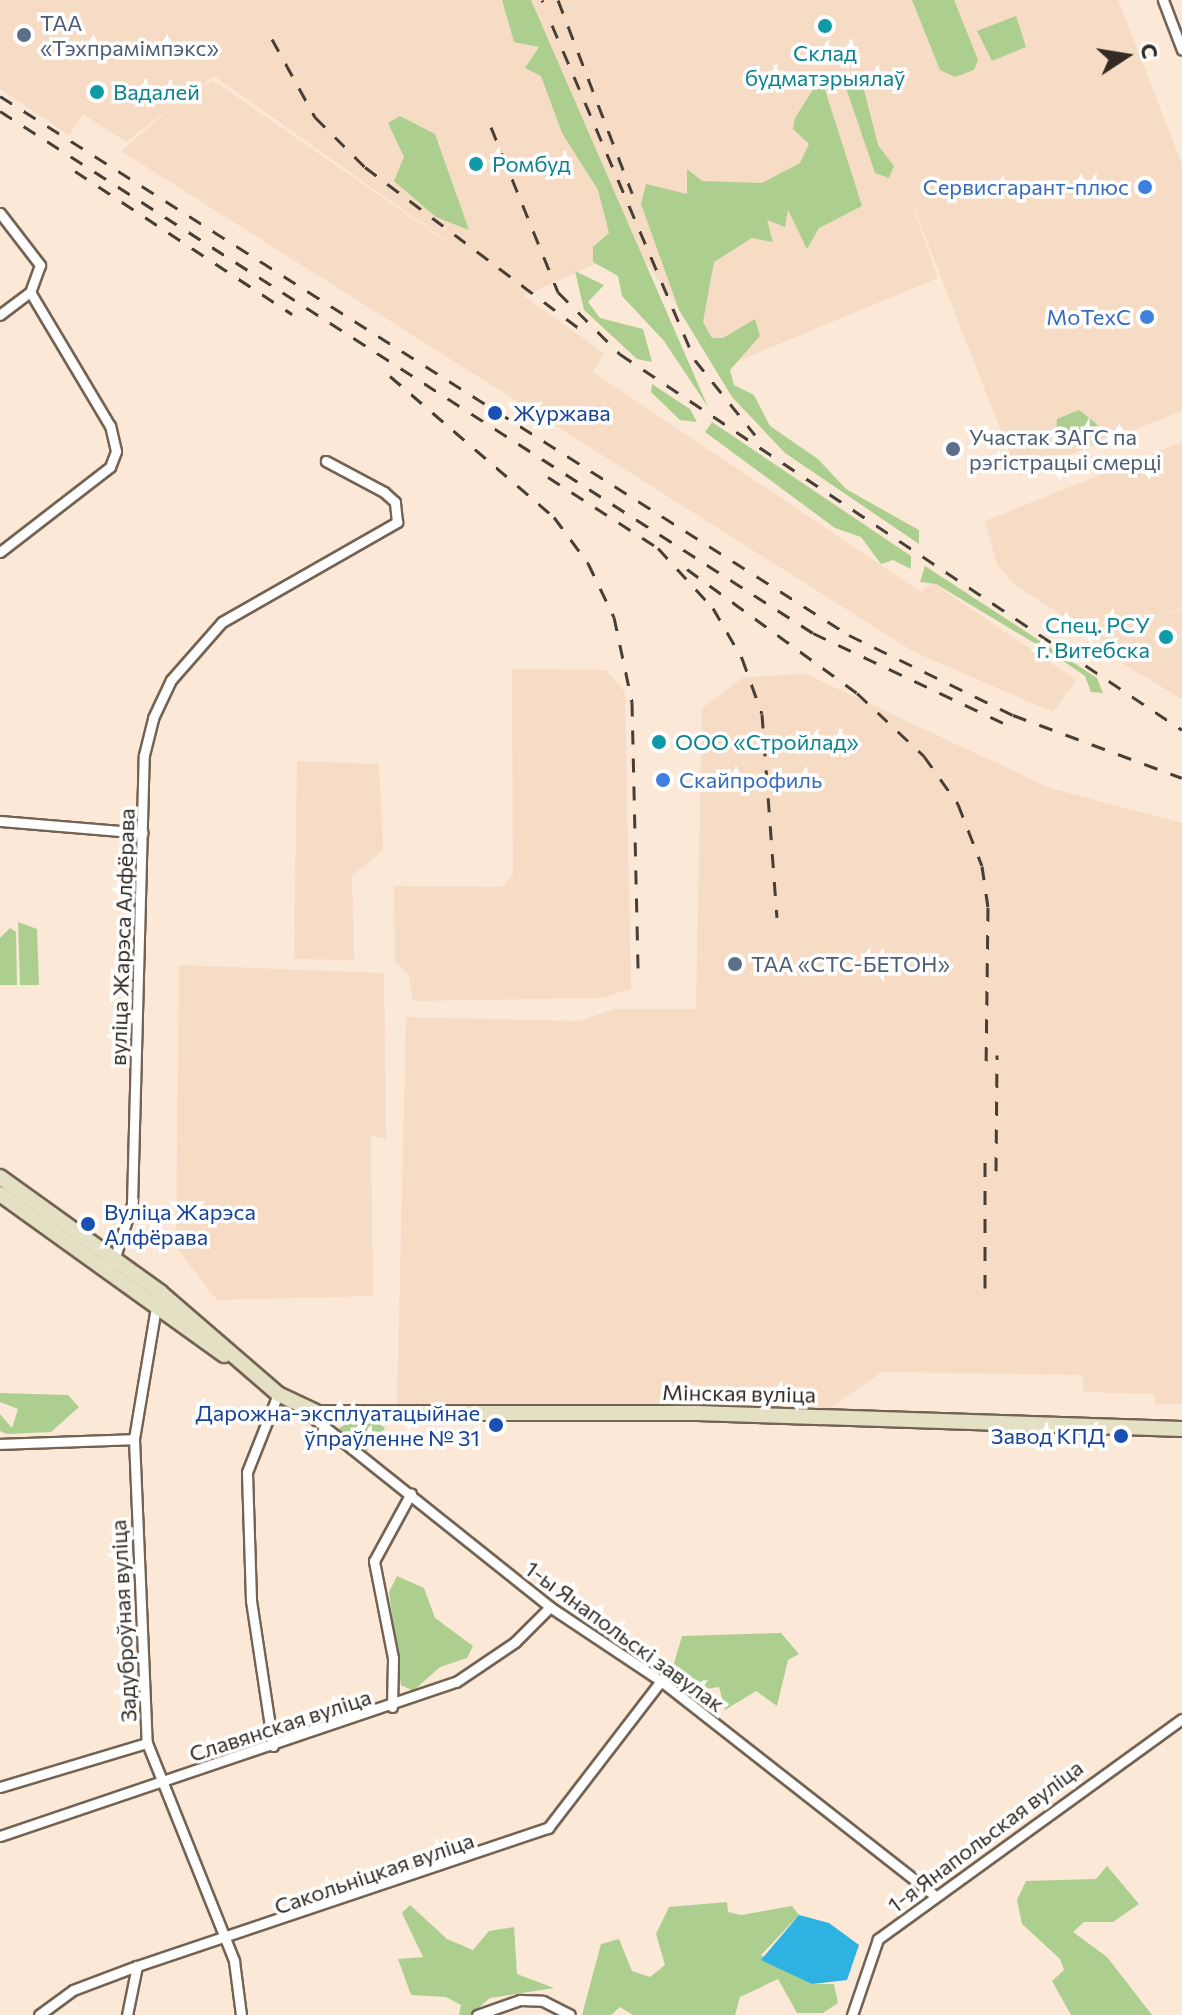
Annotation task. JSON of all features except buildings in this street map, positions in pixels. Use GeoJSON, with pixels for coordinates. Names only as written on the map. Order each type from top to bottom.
{"type":"FeatureCollection","features":[{"type":"Feature","properties":{"kind":"main road"},"geometry":{"type":"LineString","coordinates":[[0,1177],[111,1266]]}},
{"type":"Feature","properties":{"kind":"main road"},"geometry":{"type":"LineString","coordinates":[[0,1194],[111,1266]]}},
{"type":"Feature","properties":{"kind":"main road","name":"Мінская вуліца"},"geometry":{"type":"LineString","coordinates":[[111,1266],[278,1394],[297,1405],[331,1415],[697,1413],[1182,1429]]}},
{"type":"Feature","properties":{"kind":"street"},"geometry":{"type":"LineString","coordinates":[[1163,0],[1182,50]]}},
{"type":"Feature","properties":{"kind":"street"},"geometry":{"type":"LineString","coordinates":[[0,213],[40,265],[30,292],[0,315]]}},
{"type":"Feature","properties":{"kind":"street"},"geometry":{"type":"LineString","coordinates":[[0,552],[110,467],[116,451],[110,426],[30,292]]}},
{"type":"Feature","properties":{"kind":"street","name":"вуліца Жарэса Алфёрава"},"geometry":{"type":"LineString","coordinates":[[111,1266],[132,1204],[142,833],[153,718],[171,680],[222,622],[397,522],[395,502],[384,492],[326,461]]}},
{"type":"Feature","properties":{"kind":"street"},"geometry":{"type":"LineString","coordinates":[[0,821],[142,833]]}},
{"type":"Feature","properties":{"kind":"street","name":"Задуброўная вуліца"},"geometry":{"type":"LineString","coordinates":[[158,1300],[134,1439],[147,1743],[159,1783],[227,1941],[241,2015]]}},
{"type":"Feature","properties":{"kind":"street"},"geometry":{"type":"LineString","coordinates":[[273,1746],[251,1600],[247,1472],[278,1394]]}},
{"type":"Feature","properties":{"kind":"street","name":"1-ы Янапольскі завулак"},"geometry":{"type":"LineString","coordinates":[[297,1405],[550,1607],[661,1681],[933,1894]]}},
{"type":"Feature","properties":{"kind":"street"},"geometry":{"type":"LineString","coordinates":[[0,1444],[134,1439]]}},
{"type":"Feature","properties":{"kind":"street"},"geometry":{"type":"LineString","coordinates":[[392,1707],[393,1658],[374,1561],[411,1493]]}},
{"type":"Feature","properties":{"kind":"street","name":"Славянская вуліца"},"geometry":{"type":"LineString","coordinates":[[0,1836],[392,1707],[480,1668],[550,1607]]}},
{"type":"Feature","properties":{"kind":"street","name":"Сакольніцкая вуліца"},"geometry":{"type":"LineString","coordinates":[[39,2015],[73,1990],[137,1966],[227,1941],[548,1828],[661,1681]]}},
{"type":"Feature","properties":{"kind":"street","name":"1-я Янапольская вуліца"},"geometry":{"type":"LineString","coordinates":[[852,2015],[870,1949],[933,1894],[1182,1719]]}},
{"type":"Feature","properties":{"kind":"street"},"geometry":{"type":"LineString","coordinates":[[0,1787],[147,1743]]}},
{"type":"Feature","properties":{"kind":"street"},"geometry":{"type":"LineString","coordinates":[[127,2015],[137,1966]]}},
{"type":"Feature","properties":{"kind":"street"},"geometry":{"type":"LineString","coordinates":[[477,2015],[520,2000],[543,2001],[570,2015]]}},
{"type":"Feature","properties":{"kind":"shaded area"},"geometry":{"type":"Polygon","coordinates":[[[0,0],[1118,0],[1182,164],[1182,411],[1018,475],[904,182],[938,278],[721,368],[634,246],[524,296],[604,353],[593,372],[921,592],[933,583],[1076,680],[1053,712],[914,652],[121,151],[176,104],[126,142],[83,114],[69,135],[0,89],[0,0]],[[214,76],[194,91],[213,80],[454,246],[214,76]]]}},
{"type":"Feature","properties":{"kind":"shaded area"},"geometry":{"type":"Polygon","coordinates":[[[1182,442],[1182,607],[1105,643],[1015,585],[997,565],[985,521],[1182,442]]]}},
{"type":"Feature","properties":{"kind":"shaded area"},"geometry":{"type":"Polygon","coordinates":[[[1182,608],[1182,699],[1098,649],[1123,635],[1182,608]]]}},
{"type":"Feature","properties":{"kind":"shaded area"},"geometry":{"type":"Polygon","coordinates":[[[512,669],[606,670],[625,692],[631,989],[601,998],[413,1001],[408,973],[395,962],[394,886],[502,887],[513,875],[512,669]]]}},
{"type":"Feature","properties":{"kind":"shaded area","name":"Завод КПД"},"geometry":{"type":"Polygon","coordinates":[[[806,674],[1050,788],[1182,823],[1182,1404],[1155,1404],[1154,1394],[1084,1392],[1082,1375],[882,1372],[830,1408],[397,1406],[406,1017],[579,1021],[615,1009],[696,1009],[702,708],[744,677],[806,674]]]}},
{"type":"Feature","properties":{"kind":"shaded area"},"geometry":{"type":"Polygon","coordinates":[[[297,761],[379,764],[383,851],[352,875],[354,960],[294,959],[297,761]]]}},
{"type":"Feature","properties":{"kind":"shaded area"},"geometry":{"type":"Polygon","coordinates":[[[179,965],[384,973],[386,1139],[371,1136],[373,1296],[217,1300],[176,1247],[179,965]]]}},
{"type":"Feature","properties":{"kind":"green space"},"geometry":{"type":"Polygon","coordinates":[[[502,0],[531,0],[708,407],[664,341],[622,296],[618,276],[593,262],[593,247],[609,233],[598,190],[562,133],[541,76],[525,68],[539,47],[514,42],[502,0]]]}},
{"type":"Feature","properties":{"kind":"green space"},"geometry":{"type":"Polygon","coordinates":[[[912,0],[954,0],[978,60],[974,70],[955,77],[940,70],[912,0]]]}},
{"type":"Feature","properties":{"kind":"green space"},"geometry":{"type":"Polygon","coordinates":[[[1016,16],[1026,47],[992,61],[977,31],[1016,16]]]}},
{"type":"Feature","properties":{"kind":"green space"},"geometry":{"type":"Polygon","coordinates":[[[841,73],[863,86],[878,145],[894,166],[889,178],[875,173],[841,73]]]}},
{"type":"Feature","properties":{"kind":"green space"},"geometry":{"type":"Polygon","coordinates":[[[821,77],[862,206],[819,228],[807,249],[788,210],[785,227],[767,220],[773,242],[752,238],[714,262],[703,322],[712,338],[723,338],[755,319],[760,336],[730,370],[734,385],[754,395],[770,426],[818,459],[846,489],[919,530],[919,544],[785,453],[732,397],[679,310],[641,204],[646,184],[687,194],[687,169],[702,181],[762,183],[800,163],[809,144],[793,129],[795,118],[821,77]]]}},
{"type":"Feature","properties":{"kind":"green space"},"geometry":{"type":"Polygon","coordinates":[[[400,116],[435,134],[469,230],[436,217],[394,181],[404,157],[388,123],[400,116]]]}},
{"type":"Feature","properties":{"kind":"green space"},"geometry":{"type":"Polygon","coordinates":[[[575,271],[604,285],[588,302],[600,318],[643,329],[652,362],[637,359],[584,310],[575,271]]]}},
{"type":"Feature","properties":{"kind":"green space"},"geometry":{"type":"Polygon","coordinates":[[[652,384],[690,409],[697,422],[680,420],[651,392],[652,384]]]}},
{"type":"Feature","properties":{"kind":"green space"},"geometry":{"type":"Polygon","coordinates":[[[1079,410],[1098,425],[1067,439],[1056,435],[1057,419],[1079,410]]]}},
{"type":"Feature","properties":{"kind":"green space"},"geometry":{"type":"Polygon","coordinates":[[[712,422],[911,556],[911,569],[893,560],[881,564],[861,537],[835,528],[705,432],[712,422]]]}},
{"type":"Feature","properties":{"kind":"green space"},"geometry":{"type":"Polygon","coordinates":[[[925,566],[1097,678],[1103,693],[1091,692],[1085,676],[1056,656],[936,584],[920,582],[925,566]]]}},
{"type":"Feature","properties":{"kind":"green space"},"geometry":{"type":"Polygon","coordinates":[[[18,922],[37,929],[39,985],[20,985],[18,922]]]}},
{"type":"Feature","properties":{"kind":"green space"},"geometry":{"type":"Polygon","coordinates":[[[10,928],[16,932],[17,985],[0,985],[0,938],[10,928]]]}},
{"type":"Feature","properties":{"kind":"green space"},"geometry":{"type":"Polygon","coordinates":[[[0,1393],[68,1395],[79,1407],[51,1432],[7,1434],[0,1431],[0,1414],[12,1428],[18,1409],[0,1402],[0,1393]]]}},
{"type":"Feature","properties":{"kind":"green space"},"geometry":{"type":"Polygon","coordinates":[[[347,1423],[379,1424],[385,1428],[367,1451],[338,1429],[347,1423]]]}},
{"type":"Feature","properties":{"kind":"green space"},"geometry":{"type":"Polygon","coordinates":[[[397,1576],[424,1588],[435,1618],[473,1646],[467,1658],[440,1667],[413,1691],[401,1685],[389,1592],[397,1576]]]}},
{"type":"Feature","properties":{"kind":"green space"},"geometry":{"type":"Polygon","coordinates":[[[781,1633],[799,1654],[788,1660],[777,1706],[756,1691],[725,1710],[719,1687],[687,1692],[670,1677],[682,1636],[781,1633]]]}},
{"type":"Feature","properties":{"kind":"green space"},"geometry":{"type":"Polygon","coordinates":[[[1107,1866],[1139,1904],[1113,1922],[1084,1922],[1073,1932],[1107,1957],[1152,2015],[1071,2015],[1052,1981],[1064,1970],[1060,1959],[1022,1924],[1017,1900],[1026,1881],[1096,1879],[1107,1866]]]}},
{"type":"Feature","properties":{"kind":"green space"},"geometry":{"type":"Polygon","coordinates":[[[727,1902],[728,1912],[741,1915],[792,1906],[799,1915],[761,1955],[812,1984],[834,1984],[838,2003],[823,2013],[797,2013],[778,1979],[740,1997],[735,2015],[633,2015],[620,2007],[611,2015],[582,2015],[601,1944],[619,1939],[632,1971],[650,1977],[665,1965],[656,1934],[669,1907],[727,1902]]]}},
{"type":"Feature","properties":{"kind":"green space"},"geometry":{"type":"Polygon","coordinates":[[[410,1905],[447,1939],[473,1950],[489,1931],[514,1927],[517,1974],[554,1988],[490,1998],[470,2015],[459,2015],[461,2005],[446,1997],[411,1995],[398,1959],[423,1957],[402,1913],[410,1905]]]}},
{"type":"Feature","properties":{"kind":"water"},"geometry":{"type":"Polygon","coordinates":[[[799,1915],[829,1923],[859,1945],[847,1980],[812,1984],[761,1960],[799,1915]]]}},
{"type":"Feature","properties":{"kind":"railway"},"geometry":{"type":"LineString","coordinates":[[558,0],[632,193]]}},
{"type":"Feature","properties":{"kind":"railway"},"geometry":{"type":"LineString","coordinates":[[552,25],[695,360],[755,435]]}},
{"type":"Feature","properties":{"kind":"railway"},"geometry":{"type":"LineString","coordinates":[[272,39],[315,117],[365,167],[579,328]]}},
{"type":"Feature","properties":{"kind":"railway"},"geometry":{"type":"LineString","coordinates":[[0,96],[849,635],[1013,715],[1182,778]]}},
{"type":"Feature","properties":{"kind":"railway"},"geometry":{"type":"LineString","coordinates":[[0,111],[813,633],[1014,728]]}},
{"type":"Feature","properties":{"kind":"railway"},"geometry":{"type":"LineString","coordinates":[[491,127],[558,292],[620,354],[1182,730]]}},
{"type":"Feature","properties":{"kind":"railway"},"geometry":{"type":"LineString","coordinates":[[75,171],[292,314]]}},
{"type":"Feature","properties":{"kind":"railway"},"geometry":{"type":"LineString","coordinates":[[390,376],[554,517],[588,563],[614,617],[632,702],[638,972]]}},
{"type":"Feature","properties":{"kind":"railway"},"geometry":{"type":"LineString","coordinates":[[548,477],[658,548],[713,608],[742,658],[762,714],[777,917]]}},
{"type":"Feature","properties":{"kind":"railway"},"geometry":{"type":"LineString","coordinates":[[687,569],[857,693],[924,756],[958,804],[982,866],[988,907],[986,1073]]}},
{"type":"Feature","properties":{"kind":"railway"},"geometry":{"type":"LineString","coordinates":[[996,1171],[997,1055]]}},
{"type":"Feature","properties":{"kind":"railway"},"geometry":{"type":"LineString","coordinates":[[985,1155],[985,1288]]}},
{"type":"Feature","properties":{"kind":"place","name":"Склад будматэрыялаў"},"geometry":{"type":"Point","coordinates":[825,26]}},
{"type":"Feature","properties":{"kind":"place","name":"ТАА «Тэхпрамімпэкс»"},"geometry":{"type":"Point","coordinates":[24,35]}},
{"type":"Feature","properties":{"kind":"place","name":"Вадалей"},"geometry":{"type":"Point","coordinates":[97,92]}},
{"type":"Feature","properties":{"kind":"place","name":"Ромбуд"},"geometry":{"type":"Point","coordinates":[476,164]}},
{"type":"Feature","properties":{"kind":"place","name":"Сервисгарант-плюс"},"geometry":{"type":"Point","coordinates":[1145,187]}},
{"type":"Feature","properties":{"kind":"place","name":"MoTexC"},"geometry":{"type":"Point","coordinates":[1147,317]}},
{"type":"Feature","properties":{"kind":"place","name":"Журжава"},"geometry":{"type":"Point","coordinates":[495,413]}},
{"type":"Feature","properties":{"kind":"place","name":"Участак ЗАГС па рэгістрацыі смерці"},"geometry":{"type":"Point","coordinates":[953,449]}},
{"type":"Feature","properties":{"kind":"place","name":"Спец. РСУ г. Витебска"},"geometry":{"type":"Point","coordinates":[1166,637]}},
{"type":"Feature","properties":{"kind":"place","name":"ООО «Стройлад»"},"geometry":{"type":"Point","coordinates":[659,742]}},
{"type":"Feature","properties":{"kind":"place","name":"Скайпрофиль"},"geometry":{"type":"Point","coordinates":[663,780]}},
{"type":"Feature","properties":{"kind":"place","name":"ТАА «СТС-БЕТОН»"},"geometry":{"type":"Point","coordinates":[735,964]}},
{"type":"Feature","properties":{"kind":"place","name":"Вуліца Жарэса Алфёрава"},"geometry":{"type":"Point","coordinates":[88,1224]}},
{"type":"Feature","properties":{"kind":"place","name":"Дарожна-эксплуатацыйнае ўпраўленне № 31"},"geometry":{"type":"Point","coordinates":[496,1425]}},
{"type":"Feature","properties":{"kind":"place","name":"Завод КПД"},"geometry":{"type":"Point","coordinates":[1121,1436]}}]}
